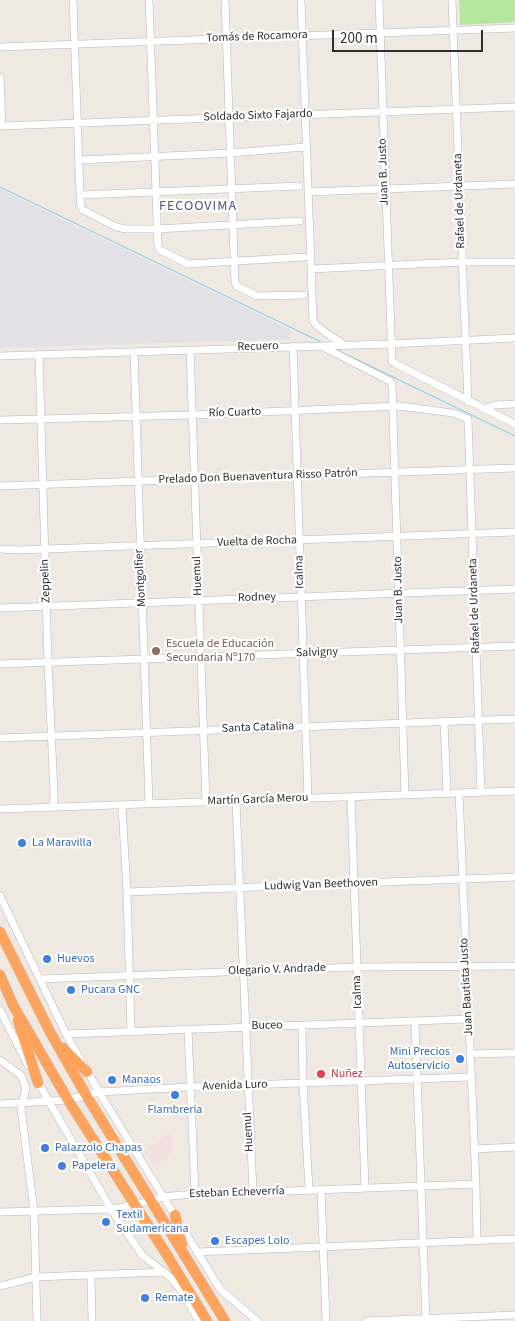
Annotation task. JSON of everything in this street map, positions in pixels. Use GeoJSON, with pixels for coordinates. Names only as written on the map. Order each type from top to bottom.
{"type":"FeatureCollection","features":[{"type":"Feature","properties":{"kind":"highway"},"geometry":{"type":"LineString","coordinates":[[0,932],[53,1037],[86,1096],[225,1321]]}},
{"type":"Feature","properties":{"kind":"highway"},"geometry":{"type":"LineString","coordinates":[[0,975],[13,1005],[38,1083]]}},
{"type":"Feature","properties":{"kind":"highway"},"geometry":{"type":"LineString","coordinates":[[13,1005],[68,1100],[207,1321]]}},
{"type":"Feature","properties":{"kind":"highway"},"geometry":{"type":"LineString","coordinates":[[53,1037],[87,1072]]}},
{"type":"Feature","properties":{"kind":"highway"},"geometry":{"type":"LineString","coordinates":[[175,1216],[185,1254]]}},
{"type":"Feature","properties":{"kind":"highway"},"geometry":{"type":"LineString","coordinates":[[167,1255],[180,1290]]}},
{"type":"Feature","properties":{"kind":"street"},"geometry":{"type":"LineString","coordinates":[[73,0],[80,195],[81,207],[86,213],[116,227],[126,229],[300,221]]}},
{"type":"Feature","properties":{"kind":"street"},"geometry":{"type":"LineString","coordinates":[[149,0],[158,247],[160,250],[188,264],[304,257]]}},
{"type":"Feature","properties":{"kind":"street"},"geometry":{"type":"LineString","coordinates":[[225,0],[235,283],[257,296],[304,295]]}},
{"type":"Feature","properties":{"kind":"street"},"geometry":{"type":"LineString","coordinates":[[301,0],[310,269],[314,324],[344,344]]}},
{"type":"Feature","properties":{"kind":"street","name":"Juan B. Justo"},"geometry":{"type":"LineString","coordinates":[[379,0],[390,344]]}},
{"type":"Feature","properties":{"kind":"street","name":"Rafael de Urdaneta"},"geometry":{"type":"LineString","coordinates":[[452,0],[468,402]]}},
{"type":"Feature","properties":{"kind":"street","name":"Tomás de Rocamora"},"geometry":{"type":"LineString","coordinates":[[0,47],[515,28]]}},
{"type":"Feature","properties":{"kind":"street"},"geometry":{"type":"LineString","coordinates":[[0,77],[1,126]]}},
{"type":"Feature","properties":{"kind":"street","name":"Soldado Sixto Fajardo"},"geometry":{"type":"LineString","coordinates":[[1,126],[515,107]]}},
{"type":"Feature","properties":{"kind":"street"},"geometry":{"type":"LineString","coordinates":[[79,160],[231,153],[306,147]]}},
{"type":"Feature","properties":{"kind":"street"},"geometry":{"type":"LineString","coordinates":[[308,192],[515,184]]}},
{"type":"Feature","properties":{"kind":"street"},"geometry":{"type":"LineString","coordinates":[[80,195],[299,186]]}},
{"type":"Feature","properties":{"kind":"street"},"geometry":{"type":"LineString","coordinates":[[310,269],[462,262],[515,262]]}},
{"type":"Feature","properties":{"kind":"street","name":"Recuero"},"geometry":{"type":"LineString","coordinates":[[0,356],[390,344],[515,338]]}},
{"type":"Feature","properties":{"kind":"street"},"geometry":{"type":"LineString","coordinates":[[390,344],[392,360],[396,364],[468,402],[515,424]]}},
{"type":"Feature","properties":{"kind":"street","name":"Juan B. Justo"},"geometry":{"type":"LineString","coordinates":[[320,345],[390,381],[392,385],[405,795]]}},
{"type":"Feature","properties":{"kind":"street","name":"Icalma"},"geometry":{"type":"LineString","coordinates":[[293,346],[308,799]]}},
{"type":"Feature","properties":{"kind":"street","name":"Huemul"},"geometry":{"type":"LineString","coordinates":[[190,350],[206,802]]}},
{"type":"Feature","properties":{"kind":"street","name":"Montgolfier"},"geometry":{"type":"LineString","coordinates":[[134,352],[149,803]]}},
{"type":"Feature","properties":{"kind":"street","name":"Zeppelin"},"geometry":{"type":"LineString","coordinates":[[39,354],[53,807]]}},
{"type":"Feature","properties":{"kind":"street"},"geometry":{"type":"LineString","coordinates":[[484,409],[495,405],[515,404]]}},
{"type":"Feature","properties":{"kind":"street","name":"Río Cuarto"},"geometry":{"type":"LineString","coordinates":[[0,420],[193,415],[392,406],[453,413],[468,419]]}},
{"type":"Feature","properties":{"kind":"street","name":"Rafael de Urdaneta"},"geometry":{"type":"LineString","coordinates":[[468,419],[482,792]]}},
{"type":"Feature","properties":{"kind":"street","name":"Prelado Don Buenaventura Risso Patrón"},"geometry":{"type":"LineString","coordinates":[[0,486],[515,468]]}},
{"type":"Feature","properties":{"kind":"street","name":"Vuelta de Rocha"},"geometry":{"type":"LineString","coordinates":[[0,548],[19,550],[515,532]]}},
{"type":"Feature","properties":{"kind":"street","name":"Rodney"},"geometry":{"type":"LineString","coordinates":[[0,608],[515,589]]}},
{"type":"Feature","properties":{"kind":"street","name":"Salvigny"},"geometry":{"type":"LineString","coordinates":[[0,664],[515,646]]}},
{"type":"Feature","properties":{"kind":"street","name":"Santa Catalina"},"geometry":{"type":"LineString","coordinates":[[0,738],[515,719]]}},
{"type":"Feature","properties":{"kind":"street"},"geometry":{"type":"LineString","coordinates":[[444,722],[447,793]]}},
{"type":"Feature","properties":{"kind":"street","name":"Martín García Merou"},"geometry":{"type":"LineString","coordinates":[[0,809],[515,791]]}},
{"type":"Feature","properties":{"kind":"street","name":"Juan Bautista Justo"},"geometry":{"type":"LineString","coordinates":[[459,793],[477,1241]]}},
{"type":"Feature","properties":{"kind":"street","name":"Icalma"},"geometry":{"type":"LineString","coordinates":[[351,798],[365,1187]]}},
{"type":"Feature","properties":{"kind":"street","name":"Huemul"},"geometry":{"type":"LineString","coordinates":[[236,802],[252,1192]]}},
{"type":"Feature","properties":{"kind":"street"},"geometry":{"type":"LineString","coordinates":[[122,806],[127,892],[131,1032]]}},
{"type":"Feature","properties":{"kind":"street","name":"Ludwig Van Beethoven"},"geometry":{"type":"LineString","coordinates":[[127,892],[515,877]]}},
{"type":"Feature","properties":{"kind":"street"},"geometry":{"type":"LineString","coordinates":[[0,896],[66,1034],[99,1092],[224,1293],[257,1321]]}},
{"type":"Feature","properties":{"kind":"street","name":"Olegario V. Andrade"},"geometry":{"type":"LineString","coordinates":[[40,979],[357,967],[515,966]]}},
{"type":"Feature","properties":{"kind":"street"},"geometry":{"type":"LineString","coordinates":[[0,1010],[48,1102],[111,1208],[142,1255],[165,1272],[180,1290],[198,1321]]}},
{"type":"Feature","properties":{"kind":"street","name":"Buceo"},"geometry":{"type":"LineString","coordinates":[[66,1034],[468,1020]]}},
{"type":"Feature","properties":{"kind":"street"},"geometry":{"type":"LineString","coordinates":[[415,1021],[426,1320]]}},
{"type":"Feature","properties":{"kind":"street"},"geometry":{"type":"LineString","coordinates":[[302,1026],[309,1189]]}},
{"type":"Feature","properties":{"kind":"street"},"geometry":{"type":"LineString","coordinates":[[188,1029],[195,1194]]}},
{"type":"Feature","properties":{"kind":"street"},"geometry":{"type":"LineString","coordinates":[[470,1054],[515,1053]]}},
{"type":"Feature","properties":{"kind":"street"},"geometry":{"type":"LineString","coordinates":[[0,1060],[21,1075],[26,1088],[21,1108],[34,1211],[37,1321]]}},
{"type":"Feature","properties":{"kind":"street","name":"Avenida Luro"},"geometry":{"type":"LineString","coordinates":[[0,1104],[68,1100],[99,1092],[471,1077]]}},
{"type":"Feature","properties":{"kind":"street"},"geometry":{"type":"LineString","coordinates":[[474,1148],[515,1147]]}},
{"type":"Feature","properties":{"kind":"street","name":"Esteban Echeverría"},"geometry":{"type":"LineString","coordinates":[[0,1212],[111,1208],[134,1205],[163,1196],[195,1194],[476,1184]]}},
{"type":"Feature","properties":{"kind":"street"},"geometry":{"type":"LineString","coordinates":[[321,1189],[326,1321]]}},
{"type":"Feature","properties":{"kind":"street"},"geometry":{"type":"LineString","coordinates":[[198,1252],[515,1240]]}},
{"type":"Feature","properties":{"kind":"street"},"geometry":{"type":"LineString","coordinates":[[0,1286],[36,1276],[91,1276],[165,1272]]}},
{"type":"Feature","properties":{"kind":"street"},"geometry":{"type":"LineString","coordinates":[[91,1276],[92,1321]]}},
{"type":"Feature","properties":{"kind":"street"},"geometry":{"type":"LineString","coordinates":[[367,1321],[515,1315]]}},
{"type":"Feature","properties":{"kind":"shaded area"},"geometry":{"type":"Polygon","coordinates":[[[0,189],[289,329],[290,339],[0,348],[0,189]]]}},
{"type":"Feature","properties":{"kind":"shaded area"},"geometry":{"type":"Polygon","coordinates":[[[171,1132],[173,1154],[154,1166],[144,1151],[171,1132]]]}},
{"type":"Feature","properties":{"kind":"green space"},"geometry":{"type":"Polygon","coordinates":[[[459,0],[515,0],[515,22],[460,25],[459,0]]]}},
{"type":"Feature","properties":{"kind":"waterway"},"geometry":{"type":"LineString","coordinates":[[0,187],[321,342]]}},
{"type":"Feature","properties":{"kind":"waterway"},"geometry":{"type":"LineString","coordinates":[[333,348],[515,436]]}},
{"type":"Feature","properties":{"kind":"place","name":"Escuela de Educación Secundaria Nº170"},"geometry":{"type":"Point","coordinates":[156,651]}},
{"type":"Feature","properties":{"kind":"place","name":"La Maravilla"},"geometry":{"type":"Point","coordinates":[22,843]}},
{"type":"Feature","properties":{"kind":"place","name":"Huevos"},"geometry":{"type":"Point","coordinates":[47,959]}},
{"type":"Feature","properties":{"kind":"place","name":"Pucara GNC"},"geometry":{"type":"Point","coordinates":[71,990]}},
{"type":"Feature","properties":{"kind":"place","name":"Mini Precios Autoservicio"},"geometry":{"type":"Point","coordinates":[460,1059]}},
{"type":"Feature","properties":{"kind":"place","name":"Nuñez"},"geometry":{"type":"Point","coordinates":[321,1074]}},
{"type":"Feature","properties":{"kind":"place","name":"Manaos"},"geometry":{"type":"Point","coordinates":[112,1080]}},
{"type":"Feature","properties":{"kind":"place","name":"Flambreria"},"geometry":{"type":"Point","coordinates":[175,1095]}},
{"type":"Feature","properties":{"kind":"place","name":"Palazzolo Chapas"},"geometry":{"type":"Point","coordinates":[45,1148]}},
{"type":"Feature","properties":{"kind":"place","name":"Papelera"},"geometry":{"type":"Point","coordinates":[62,1166]}},
{"type":"Feature","properties":{"kind":"place","name":"Textil Sudamericana"},"geometry":{"type":"Point","coordinates":[106,1222]}},
{"type":"Feature","properties":{"kind":"place","name":"Escapes Lolo"},"geometry":{"type":"Point","coordinates":[215,1241]}},
{"type":"Feature","properties":{"kind":"place","name":"Remate"},"geometry":{"type":"Point","coordinates":[145,1298]}},
{"type":"Feature","properties":{"kind":"district","name":"FECOOVIMA"},"geometry":{"type":"Point","coordinates":[198,207]}}]}
